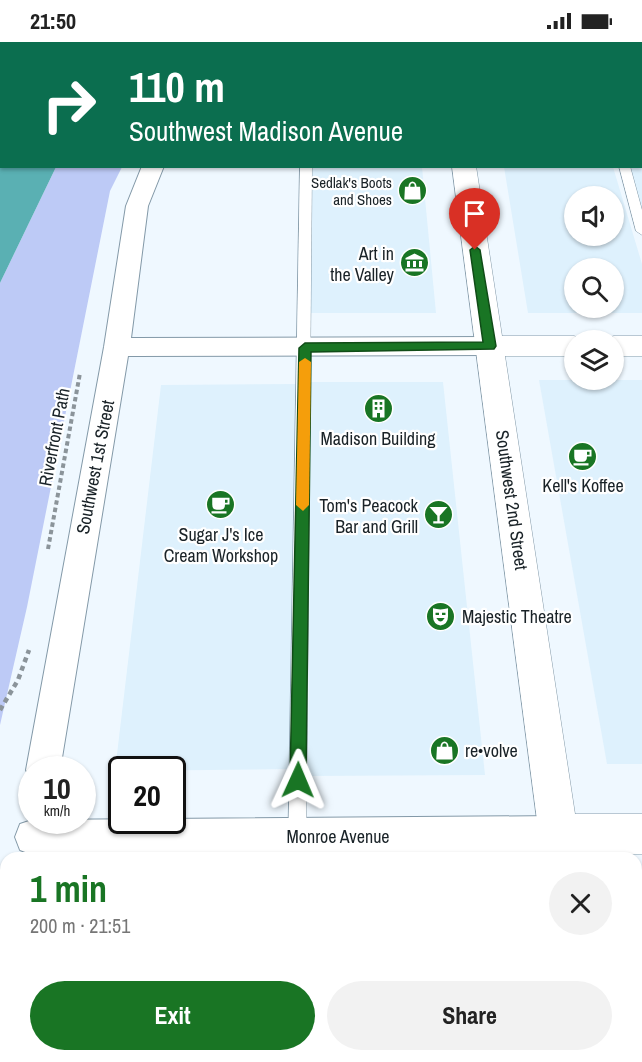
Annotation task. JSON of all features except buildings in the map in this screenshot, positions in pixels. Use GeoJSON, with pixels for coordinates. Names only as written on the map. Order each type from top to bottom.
{"type":"FeatureCollection","features":[{"type":"Feature","properties":{"kind":"street","name":"Southwest 1st Street"},"geometry":{"type":"LineString","coordinates":[[45,756],[117,347],[137,206],[152,168]]}},
{"type":"Feature","properties":{"kind":"street","name":"Southwest 2nd Street"},"geometry":{"type":"LineString","coordinates":[[464,168],[560,846]]}},
{"type":"Feature","properties":{"kind":"street"},"geometry":{"type":"LineString","coordinates":[[117,347],[564,346]]}},
{"type":"Feature","properties":{"kind":"street"},"geometry":{"type":"LineString","coordinates":[[624,346],[642,346]]}},
{"type":"Feature","properties":{"kind":"street","name":"Monroe Avenue"},"geometry":{"type":"LineString","coordinates":[[33,839],[297,847],[560,846],[642,834]]}},
{"type":"Feature","properties":{"kind":"lane"},"geometry":{"type":"LineString","coordinates":[[297,847],[306,168]]}},
{"type":"Feature","properties":{"kind":"lane"},"geometry":{"type":"LineString","coordinates":[[625,168],[642,231]]}},
{"type":"Feature","properties":{"kind":"path","name":"Riverfront Path"},"geometry":{"type":"LineString","coordinates":[[46,557],[69,420],[82,365]]}},
{"type":"Feature","properties":{"kind":"path"},"geometry":{"type":"LineString","coordinates":[[0,710],[18,680],[32,638]]}},
{"type":"Feature","properties":{"kind":"shaded area"},"geometry":{"type":"Polygon","coordinates":[[[0,168],[56,168],[0,283],[0,168]]]}},
{"type":"Feature","properties":{"kind":"shaded area"},"geometry":{"type":"Polygon","coordinates":[[[56,168],[122,168],[110,191],[27,607],[0,725],[0,283],[56,168]]]}},
{"type":"Feature","properties":{"kind":"shaded area"},"geometry":{"type":"Polygon","coordinates":[[[313,168],[422,168],[436,313],[310,313],[313,168]]]}},
{"type":"Feature","properties":{"kind":"shaded area"},"geometry":{"type":"Polygon","coordinates":[[[504,168],[613,168],[619,186],[564,186],[564,246],[624,246],[624,204],[642,264],[642,313],[624,313],[624,258],[564,258],[564,313],[528,313],[504,168]]]}},
{"type":"Feature","properties":{"kind":"shaded area"},"geometry":{"type":"Polygon","coordinates":[[[628,168],[642,168],[642,216],[628,168]]]}},
{"type":"Feature","properties":{"kind":"shaded area"},"geometry":{"type":"Polygon","coordinates":[[[539,380],[564,380],[564,390],[624,390],[624,380],[642,380],[642,764],[607,764],[539,380]]]}},
{"type":"Feature","properties":{"kind":"shaded area"},"geometry":{"type":"Polygon","coordinates":[[[311,382],[443,382],[485,775],[308,776],[311,382]]]}},
{"type":"Feature","properties":{"kind":"shaded area"},"geometry":{"type":"Polygon","coordinates":[[[296,384],[290,769],[186,770],[186,756],[117,756],[161,385],[296,384]]]}},
{"type":"Feature","properties":{"kind":"slow traffic"},"geometry":{"type":"LineString","coordinates":[[303,505],[305,362]]}},
{"type":"Feature","properties":{"kind":"place","name":"Sedlak's Boots and Shoes"},"geometry":{"type":"Point","coordinates":[413,191]}},
{"type":"Feature","properties":{"kind":"place","name":"Art in the Valley"},"geometry":{"type":"Point","coordinates":[415,263]}},
{"type":"Feature","properties":{"kind":"place","name":"Madison Building"},"geometry":{"type":"Point","coordinates":[378,409]}},
{"type":"Feature","properties":{"kind":"place","name":"Kell's Koffee"},"geometry":{"type":"Point","coordinates":[583,456]}},
{"type":"Feature","properties":{"kind":"place","name":"Sugar J's Ice Cream Workshop"},"geometry":{"type":"Point","coordinates":[221,505]}},
{"type":"Feature","properties":{"kind":"place","name":"Tom's Peacock Bar and Grill"},"geometry":{"type":"Point","coordinates":[439,515]}},
{"type":"Feature","properties":{"kind":"place","name":"Majestic Theatre"},"geometry":{"type":"Point","coordinates":[441,616]}},
{"type":"Feature","properties":{"kind":"place","name":"re•volve"},"geometry":{"type":"Point","coordinates":[444,750]}},
{"type":"Feature","properties":{"kind":"route"},"geometry":{"type":"LineString","coordinates":[[298,780],[305,348],[490,346],[475,250]]}}]}
